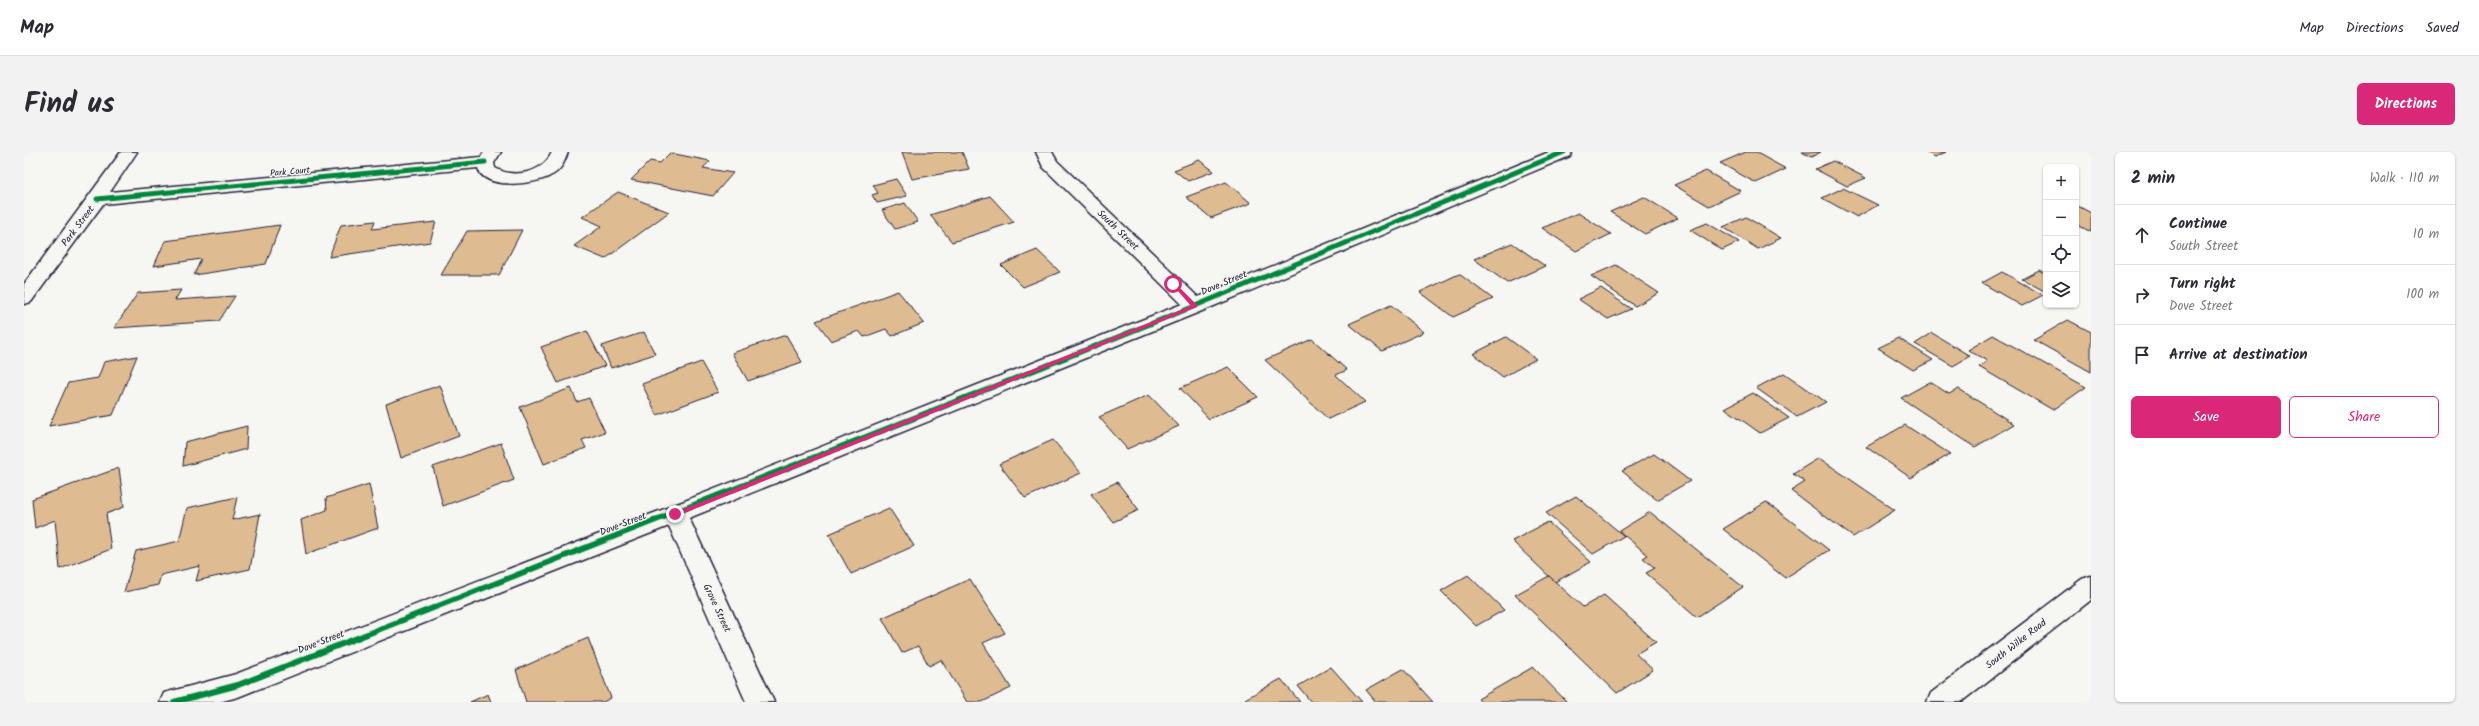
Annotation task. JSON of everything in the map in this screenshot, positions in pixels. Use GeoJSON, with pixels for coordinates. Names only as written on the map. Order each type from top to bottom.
{"type":"FeatureCollection","features":[{"type":"Feature","properties":{"kind":"street","name":"Park Street"},"geometry":{"type":"LineString","coordinates":[[24,298],[97,199],[129,152]]}},
{"type":"Feature","properties":{"kind":"street","name":"Park Court"},"geometry":{"type":"LineString","coordinates":[[97,199],[489,157],[485,169],[493,176],[509,179],[522,178],[546,170],[555,164],[560,152]]}},
{"type":"Feature","properties":{"kind":"street","name":"South Street"},"geometry":{"type":"LineString","coordinates":[[1044,152],[1049,163],[1195,306]]}},
{"type":"Feature","properties":{"kind":"street","name":"Dove Street"},"geometry":{"type":"LineString","coordinates":[[174,702],[238,685],[675,514],[1195,306],[1564,152]]}},
{"type":"Feature","properties":{"kind":"street","name":"Grove Street"},"geometry":{"type":"LineString","coordinates":[[675,514],[760,702]]}},
{"type":"Feature","properties":{"kind":"street","name":"South Wilke Road"},"geometry":{"type":"LineString","coordinates":[[1941,702],[2091,586]]}},
{"type":"Feature","properties":{"kind":"building"},"geometry":{"type":"Polygon","coordinates":[[[902,152],[962,152],[969,169],[912,179],[902,152]]]}},
{"type":"Feature","properties":{"kind":"building"},"geometry":{"type":"Polygon","coordinates":[[[1746,152],[1755,152],[1786,169],[1756,183],[1720,163],[1746,152]]]}},
{"type":"Feature","properties":{"kind":"building"},"geometry":{"type":"Polygon","coordinates":[[[1802,152],[1821,152],[1811,157],[1802,152]]]}},
{"type":"Feature","properties":{"kind":"building"},"geometry":{"type":"Polygon","coordinates":[[[1926,152],[1946,152],[1935,157],[1926,152]]]}},
{"type":"Feature","properties":{"kind":"building"},"geometry":{"type":"Polygon","coordinates":[[[670,153],[710,161],[703,168],[733,173],[713,196],[631,180],[650,161],[660,163],[670,153]]]}},
{"type":"Feature","properties":{"kind":"building"},"geometry":{"type":"Polygon","coordinates":[[[1199,160],[1214,171],[1188,181],[1174,170],[1199,160]]]}},
{"type":"Feature","properties":{"kind":"building"},"geometry":{"type":"Polygon","coordinates":[[[1833,161],[1866,178],[1847,186],[1815,169],[1833,161]]]}},
{"type":"Feature","properties":{"kind":"building"},"geometry":{"type":"Polygon","coordinates":[[[1706,171],[1741,191],[1709,206],[1674,185],[1706,171]]]}},
{"type":"Feature","properties":{"kind":"building"},"geometry":{"type":"Polygon","coordinates":[[[896,179],[907,196],[877,203],[872,195],[878,193],[873,185],[896,179]]]}},
{"type":"Feature","properties":{"kind":"building"},"geometry":{"type":"Polygon","coordinates":[[[1226,182],[1251,203],[1211,218],[1186,197],[1226,182]]]}},
{"type":"Feature","properties":{"kind":"building"},"geometry":{"type":"Polygon","coordinates":[[[1843,188],[1878,205],[1857,217],[1822,198],[1843,188]]]}},
{"type":"Feature","properties":{"kind":"building"},"geometry":{"type":"Polygon","coordinates":[[[618,192],[669,212],[605,259],[574,246],[602,226],[582,217],[618,192]]]}},
{"type":"Feature","properties":{"kind":"building"},"geometry":{"type":"Polygon","coordinates":[[[990,196],[1014,222],[952,242],[930,215],[990,196]]]}},
{"type":"Feature","properties":{"kind":"building"},"geometry":{"type":"Polygon","coordinates":[[[1644,197],[1678,218],[1645,234],[1610,212],[1644,197]]]}},
{"type":"Feature","properties":{"kind":"building"},"geometry":{"type":"Polygon","coordinates":[[[905,203],[918,222],[895,229],[882,210],[905,203]]]}},
{"type":"Feature","properties":{"kind":"building"},"geometry":{"type":"Polygon","coordinates":[[[2079,207],[2091,213],[2091,232],[2079,226],[2079,207]]]}},
{"type":"Feature","properties":{"kind":"building"},"geometry":{"type":"Polygon","coordinates":[[[1578,213],[1611,234],[1576,251],[1542,228],[1578,213]]]}},
{"type":"Feature","properties":{"kind":"building"},"geometry":{"type":"Polygon","coordinates":[[[1746,217],[1781,238],[1758,249],[1723,227],[1746,217]]]}},
{"type":"Feature","properties":{"kind":"building"},"geometry":{"type":"Polygon","coordinates":[[[375,221],[372,229],[436,222],[430,242],[329,257],[341,225],[375,221]]]}},
{"type":"Feature","properties":{"kind":"building"},"geometry":{"type":"Polygon","coordinates":[[[1707,223],[1739,242],[1722,250],[1690,230],[1707,223]]]}},
{"type":"Feature","properties":{"kind":"building"},"geometry":{"type":"Polygon","coordinates":[[[280,225],[266,264],[194,275],[201,259],[154,266],[165,241],[280,225]]]}},
{"type":"Feature","properties":{"kind":"building"},"geometry":{"type":"Polygon","coordinates":[[[522,230],[499,275],[441,275],[467,231],[522,230]]]}},
{"type":"Feature","properties":{"kind":"building"},"geometry":{"type":"Polygon","coordinates":[[[1512,243],[1545,266],[1507,283],[1474,259],[1512,243]]]}},
{"type":"Feature","properties":{"kind":"building"},"geometry":{"type":"Polygon","coordinates":[[[1037,250],[1060,272],[1023,287],[1001,265],[1037,250]]]}},
{"type":"Feature","properties":{"kind":"building"},"geometry":{"type":"Polygon","coordinates":[[[1616,265],[1659,293],[1635,306],[1591,276],[1616,265]]]}},
{"type":"Feature","properties":{"kind":"building"},"geometry":{"type":"Polygon","coordinates":[[[2039,270],[2043,272],[2043,290],[2022,279],[2039,270]]]}},
{"type":"Feature","properties":{"kind":"building"},"geometry":{"type":"Polygon","coordinates":[[[2002,272],[2043,295],[2022,306],[1982,283],[2002,272]]]}},
{"type":"Feature","properties":{"kind":"building"},"geometry":{"type":"Polygon","coordinates":[[[1459,274],[1493,299],[1453,317],[1420,292],[1459,274]]]}},
{"type":"Feature","properties":{"kind":"building"},"geometry":{"type":"Polygon","coordinates":[[[1601,288],[1631,309],[1608,319],[1578,299],[1601,288]]]}},
{"type":"Feature","properties":{"kind":"building"},"geometry":{"type":"Polygon","coordinates":[[[181,290],[175,300],[235,296],[219,321],[114,328],[138,293],[181,290]]]}},
{"type":"Feature","properties":{"kind":"building"},"geometry":{"type":"Polygon","coordinates":[[[898,291],[924,323],[892,336],[886,329],[864,337],[859,331],[831,341],[816,321],[898,291]]]}},
{"type":"Feature","properties":{"kind":"building"},"geometry":{"type":"Polygon","coordinates":[[[1391,305],[1424,332],[1382,351],[1349,324],[1391,305]]]}},
{"type":"Feature","properties":{"kind":"building"},"geometry":{"type":"Polygon","coordinates":[[[2068,320],[2091,332],[2091,372],[2034,340],[2068,320]]]}},
{"type":"Feature","properties":{"kind":"building"},"geometry":{"type":"Polygon","coordinates":[[[587,331],[605,366],[558,383],[541,347],[587,331]]]}},
{"type":"Feature","properties":{"kind":"building"},"geometry":{"type":"Polygon","coordinates":[[[644,332],[655,354],[611,368],[602,346],[644,332]]]}},
{"type":"Feature","properties":{"kind":"building"},"geometry":{"type":"Polygon","coordinates":[[[1932,333],[1970,356],[1953,366],[1915,344],[1932,333]]]}},
{"type":"Feature","properties":{"kind":"building"},"geometry":{"type":"Polygon","coordinates":[[[786,335],[802,362],[748,381],[732,353],[786,335]]]}},
{"type":"Feature","properties":{"kind":"building"},"geometry":{"type":"Polygon","coordinates":[[[1993,335],[2086,387],[2053,410],[1979,367],[1987,361],[1968,350],[1993,335]]]}},
{"type":"Feature","properties":{"kind":"building"},"geometry":{"type":"Polygon","coordinates":[[[1506,337],[1536,359],[1503,377],[1473,354],[1506,337]]]}},
{"type":"Feature","properties":{"kind":"building"},"geometry":{"type":"Polygon","coordinates":[[[1898,338],[1933,360],[1913,370],[1878,348],[1898,338]]]}},
{"type":"Feature","properties":{"kind":"building"},"geometry":{"type":"Polygon","coordinates":[[[1312,339],[1347,370],[1336,375],[1365,402],[1328,419],[1265,360],[1312,339]]]}},
{"type":"Feature","properties":{"kind":"building"},"geometry":{"type":"Polygon","coordinates":[[[137,356],[113,415],[49,426],[68,383],[98,378],[104,362],[137,356]]]}},
{"type":"Feature","properties":{"kind":"building"},"geometry":{"type":"Polygon","coordinates":[[[701,362],[718,392],[657,415],[642,384],[701,362]]]}},
{"type":"Feature","properties":{"kind":"building"},"geometry":{"type":"Polygon","coordinates":[[[1228,367],[1258,397],[1209,419],[1180,388],[1228,367]]]}},
{"type":"Feature","properties":{"kind":"building"},"geometry":{"type":"Polygon","coordinates":[[[1784,373],[1826,402],[1797,417],[1756,388],[1784,373]]]}},
{"type":"Feature","properties":{"kind":"building"},"geometry":{"type":"Polygon","coordinates":[[[1930,382],[1949,394],[1959,389],[2014,424],[1975,447],[1901,398],[1930,382]]]}},
{"type":"Feature","properties":{"kind":"building"},"geometry":{"type":"Polygon","coordinates":[[[440,385],[459,436],[401,458],[386,404],[440,385]]]}},
{"type":"Feature","properties":{"kind":"building"},"geometry":{"type":"Polygon","coordinates":[[[571,388],[577,402],[589,398],[605,432],[582,440],[586,448],[544,464],[520,407],[571,388]]]}},
{"type":"Feature","properties":{"kind":"building"},"geometry":{"type":"Polygon","coordinates":[[[1753,393],[1789,418],[1760,433],[1725,408],[1753,393]]]}},
{"type":"Feature","properties":{"kind":"building"},"geometry":{"type":"Polygon","coordinates":[[[1149,395],[1179,426],[1127,449],[1099,417],[1149,395]]]}},
{"type":"Feature","properties":{"kind":"building"},"geometry":{"type":"Polygon","coordinates":[[[1905,425],[1950,454],[1911,478],[1866,447],[1905,425]]]}},
{"type":"Feature","properties":{"kind":"building"},"geometry":{"type":"Polygon","coordinates":[[[247,426],[246,449],[183,466],[185,442],[247,426]]]}},
{"type":"Feature","properties":{"kind":"building"},"geometry":{"type":"Polygon","coordinates":[[[1053,440],[1081,473],[1025,498],[999,464],[1053,440]]]}},
{"type":"Feature","properties":{"kind":"building"},"geometry":{"type":"Polygon","coordinates":[[[501,443],[514,480],[443,506],[433,467],[501,443]]]}},
{"type":"Feature","properties":{"kind":"building"},"geometry":{"type":"Polygon","coordinates":[[[1654,454],[1690,481],[1657,500],[1622,471],[1654,454]]]}},
{"type":"Feature","properties":{"kind":"building"},"geometry":{"type":"Polygon","coordinates":[[[1819,458],[1895,510],[1853,537],[1791,491],[1805,482],[1793,474],[1819,458]]]}},
{"type":"Feature","properties":{"kind":"building"},"geometry":{"type":"Polygon","coordinates":[[[119,468],[124,507],[106,514],[111,549],[60,569],[55,520],[35,528],[32,499],[119,468]]]}},
{"type":"Feature","properties":{"kind":"building"},"geometry":{"type":"Polygon","coordinates":[[[1117,482],[1139,510],[1113,522],[1091,494],[1117,482]]]}},
{"type":"Feature","properties":{"kind":"building"},"geometry":{"type":"Polygon","coordinates":[[[369,484],[378,528],[306,554],[301,520],[327,510],[326,498],[369,484]]]}},
{"type":"Feature","properties":{"kind":"building"},"geometry":{"type":"Polygon","coordinates":[[[1576,496],[1624,536],[1593,554],[1546,513],[1576,496]]]}},
{"type":"Feature","properties":{"kind":"building"},"geometry":{"type":"Polygon","coordinates":[[[237,497],[232,520],[260,514],[250,569],[196,581],[200,566],[161,575],[158,585],[124,592],[136,551],[179,541],[187,508],[237,497]]]}},
{"type":"Feature","properties":{"kind":"building"},"geometry":{"type":"Polygon","coordinates":[[[1766,502],[1829,550],[1785,578],[1723,529],[1766,502]]]}},
{"type":"Feature","properties":{"kind":"building"},"geometry":{"type":"Polygon","coordinates":[[[889,508],[914,546],[851,574],[829,534],[889,508]]]}},
{"type":"Feature","properties":{"kind":"building"},"geometry":{"type":"Polygon","coordinates":[[[1650,512],[1743,587],[1697,617],[1646,573],[1655,568],[1643,558],[1648,555],[1619,531],[1650,512]]]}},
{"type":"Feature","properties":{"kind":"building"},"geometry":{"type":"Polygon","coordinates":[[[1548,522],[1591,562],[1555,582],[1512,541],[1548,522]]]}},
{"type":"Feature","properties":{"kind":"building"},"geometry":{"type":"Polygon","coordinates":[[[1468,575],[1504,610],[1476,626],[1441,591],[1468,575]]]}},
{"type":"Feature","properties":{"kind":"building"},"geometry":{"type":"Polygon","coordinates":[[[1549,576],[1583,607],[1604,595],[1656,642],[1636,654],[1653,670],[1617,693],[1515,595],[1549,576]]]}},
{"type":"Feature","properties":{"kind":"building"},"geometry":{"type":"Polygon","coordinates":[[[970,579],[1005,633],[983,643],[1011,688],[982,702],[967,702],[941,660],[929,666],[918,646],[902,653],[882,618],[970,579]]]}},
{"type":"Feature","properties":{"kind":"building"},"geometry":{"type":"Polygon","coordinates":[[[588,638],[611,698],[603,702],[526,702],[516,670],[588,638]]]}},
{"type":"Feature","properties":{"kind":"building"},"geometry":{"type":"Polygon","coordinates":[[[1331,667],[1362,702],[1311,702],[1298,686],[1331,667]]]}},
{"type":"Feature","properties":{"kind":"building"},"geometry":{"type":"Polygon","coordinates":[[[1533,667],[1567,702],[1481,702],[1478,699],[1533,667]]]}},
{"type":"Feature","properties":{"kind":"building"},"geometry":{"type":"Polygon","coordinates":[[[1403,669],[1433,702],[1376,702],[1366,690],[1403,669]]]}},
{"type":"Feature","properties":{"kind":"building"},"geometry":{"type":"Polygon","coordinates":[[[1281,679],[1300,702],[1247,702],[1245,699],[1281,679]]]}},
{"type":"Feature","properties":{"kind":"building"},"geometry":{"type":"Polygon","coordinates":[[[488,694],[491,702],[470,702],[488,694]]]}},
{"type":"Feature","properties":{"kind":"cycle path"},"geometry":{"type":"LineString","coordinates":[[174,702],[238,685],[675,514],[1195,306],[1564,152]]}},
{"type":"Feature","properties":{"kind":"cycle path"},"geometry":{"type":"LineString","coordinates":[[97,199],[485,162]]}},
{"type":"Feature","properties":{"kind":"route"},"geometry":{"type":"LineString","coordinates":[[675,514],[1195,306],[1173,284]]}}]}
